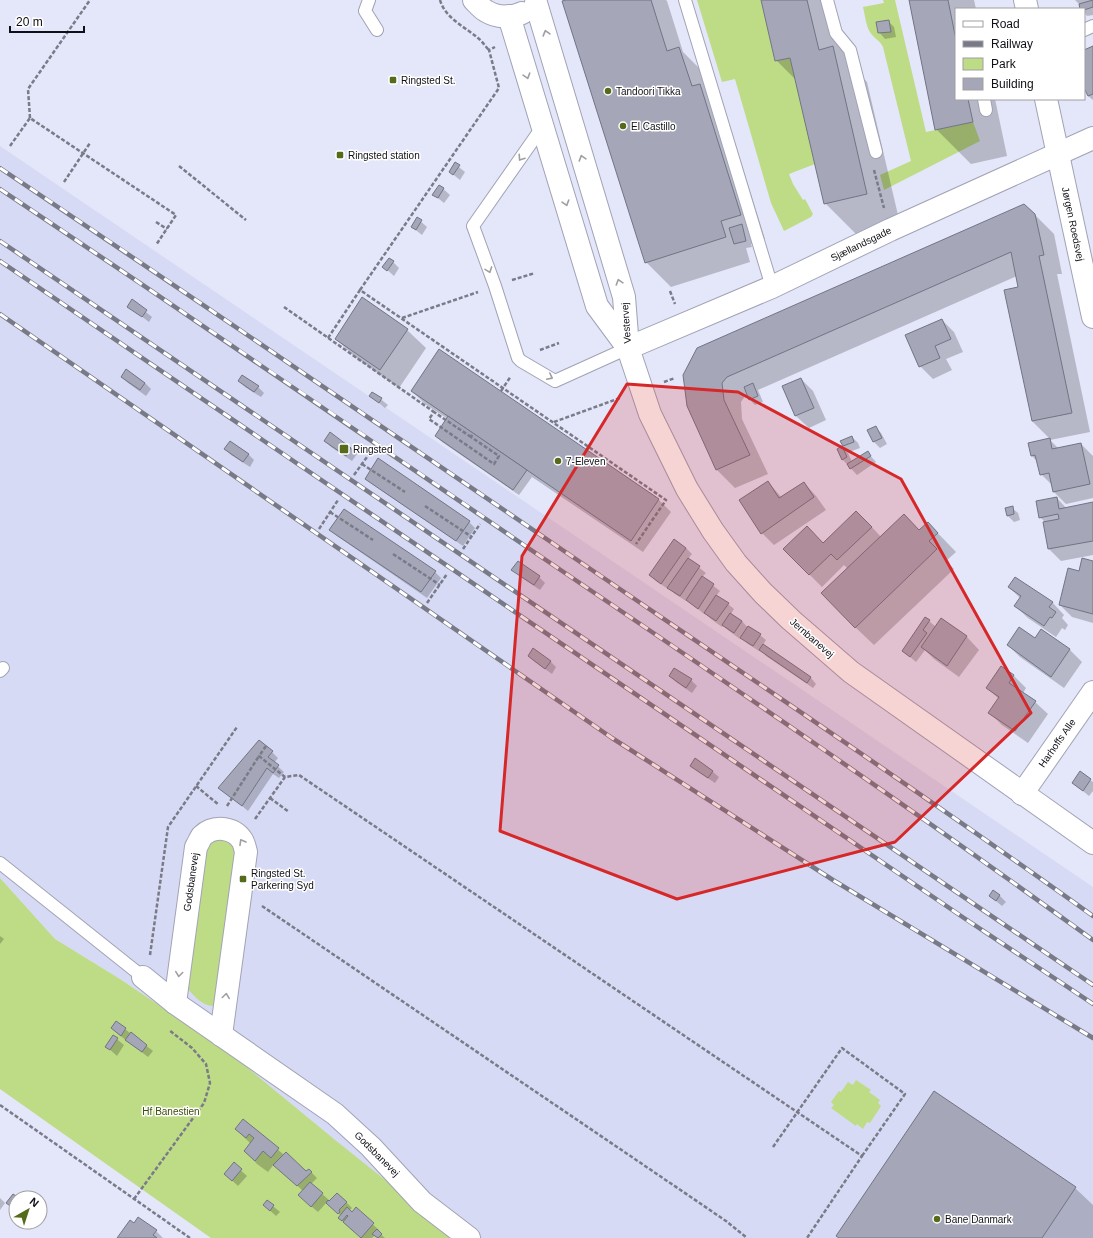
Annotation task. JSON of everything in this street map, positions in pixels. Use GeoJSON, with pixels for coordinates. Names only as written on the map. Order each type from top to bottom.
{"type":"FeatureCollection","features":[{"type":"Feature","properties":{"kind":"street"},"geometry":{"type":"LineString","coordinates":[[474,0],[486,11],[497,16],[519,14],[528,10],[538,2]]}},
{"type":"Feature","properties":{"kind":"street","name":"Vestervej"},"geometry":{"type":"LineString","coordinates":[[538,2],[624,297],[628,348]]}},
{"type":"Feature","properties":{"kind":"street","name":"Vestervej"},"geometry":{"type":"LineString","coordinates":[[509,16],[597,306],[628,348]]}},
{"type":"Feature","properties":{"kind":"street","name":"Jørgen Roedsvej"},"geometry":{"type":"LineString","coordinates":[[1046,100],[1093,317]]}},
{"type":"Feature","properties":{"kind":"street","name":"Sjællandsgade"},"geometry":{"type":"LineString","coordinates":[[628,348],[772,287],[890,230],[1093,138]]}},
{"type":"Feature","properties":{"kind":"street","name":"Jernbanevej"},"geometry":{"type":"LineString","coordinates":[[628,348],[650,414],[687,489],[713,531],[736,563],[763,593],[791,620],[851,672],[1093,843]]}},
{"type":"Feature","properties":{"kind":"street","name":"Harhoffs Alle"},"geometry":{"type":"LineString","coordinates":[[1022,794],[1093,692]]}},
{"type":"Feature","properties":{"kind":"street","name":"Godsbanevej"},"geometry":{"type":"LineString","coordinates":[[175,1003],[196,847],[202,837],[211,830],[223,829],[234,832],[243,840],[246,852],[221,1035]]}},
{"type":"Feature","properties":{"kind":"street","name":"Godsbanevej"},"geometry":{"type":"LineString","coordinates":[[143,977],[175,1003],[335,1114],[371,1147],[422,1202],[469,1238]]}},
{"type":"Feature","properties":{"kind":"lane"},"geometry":{"type":"LineString","coordinates":[[369,0],[365,11],[377,30]]}},
{"type":"Feature","properties":{"kind":"lane"},"geometry":{"type":"LineString","coordinates":[[685,0],[772,287]]}},
{"type":"Feature","properties":{"kind":"lane"},"geometry":{"type":"LineString","coordinates":[[827,0],[836,33],[850,50],[876,152]]}},
{"type":"Feature","properties":{"kind":"lane"},"geometry":{"type":"LineString","coordinates":[[542,126],[473,226],[495,286],[518,358],[555,381],[628,348]]}},
{"type":"Feature","properties":{"kind":"lane"},"geometry":{"type":"LineString","coordinates":[[0,863],[143,977]]}},
{"type":"Feature","properties":{"kind":"path"},"geometry":{"type":"LineString","coordinates":[[10,146],[30,118],[28,89],[90,0]]}},
{"type":"Feature","properties":{"kind":"path"},"geometry":{"type":"LineString","coordinates":[[328,338],[499,88],[489,50],[479,39],[452,18],[440,0]]}},
{"type":"Feature","properties":{"kind":"path"},"geometry":{"type":"LineString","coordinates":[[489,50],[516,39]]}},
{"type":"Feature","properties":{"kind":"path"},"geometry":{"type":"LineString","coordinates":[[30,118],[176,215],[156,246]]}},
{"type":"Feature","properties":{"kind":"path"},"geometry":{"type":"LineString","coordinates":[[64,182],[90,143]]}},
{"type":"Feature","properties":{"kind":"path"},"geometry":{"type":"LineString","coordinates":[[876,152],[874,170],[890,230]]}},
{"type":"Feature","properties":{"kind":"path"},"geometry":{"type":"LineString","coordinates":[[179,166],[246,220]]}},
{"type":"Feature","properties":{"kind":"path"},"geometry":{"type":"LineString","coordinates":[[156,222],[167,229]]}},
{"type":"Feature","properties":{"kind":"path"},"geometry":{"type":"LineString","coordinates":[[401,318],[535,273]]}},
{"type":"Feature","properties":{"kind":"path"},"geometry":{"type":"LineString","coordinates":[[360,290],[666,500],[636,544]]}},
{"type":"Feature","properties":{"kind":"path"},"geometry":{"type":"LineString","coordinates":[[284,307],[499,456],[494,464],[429,419],[434,412]]}},
{"type":"Feature","properties":{"kind":"path"},"geometry":{"type":"LineString","coordinates":[[554,422],[675,378]]}},
{"type":"Feature","properties":{"kind":"path"},"geometry":{"type":"LineString","coordinates":[[471,437],[473,433]]}},
{"type":"Feature","properties":{"kind":"path"},"geometry":{"type":"LineString","coordinates":[[354,475],[372,450]]}},
{"type":"Feature","properties":{"kind":"path"},"geometry":{"type":"LineString","coordinates":[[362,464],[405,492]]}},
{"type":"Feature","properties":{"kind":"path"},"geometry":{"type":"LineString","coordinates":[[319,529],[338,500]]}},
{"type":"Feature","properties":{"kind":"path"},"geometry":{"type":"LineString","coordinates":[[425,506],[472,537]]}},
{"type":"Feature","properties":{"kind":"path"},"geometry":{"type":"LineString","coordinates":[[330,512],[373,540]]}},
{"type":"Feature","properties":{"kind":"path"},"geometry":{"type":"LineString","coordinates":[[464,549],[480,524]]}},
{"type":"Feature","properties":{"kind":"path"},"geometry":{"type":"LineString","coordinates":[[393,554],[440,585]]}},
{"type":"Feature","properties":{"kind":"path"},"geometry":{"type":"LineString","coordinates":[[428,603],[447,574]]}},
{"type":"Feature","properties":{"kind":"path"},"geometry":{"type":"LineString","coordinates":[[196,786],[225,809],[266,746]]}},
{"type":"Feature","properties":{"kind":"path"},"geometry":{"type":"LineString","coordinates":[[259,756],[285,777]]}},
{"type":"Feature","properties":{"kind":"path"},"geometry":{"type":"LineString","coordinates":[[254,821],[285,777],[299,774],[862,1156]]}},
{"type":"Feature","properties":{"kind":"path"},"geometry":{"type":"LineString","coordinates":[[270,798],[289,812]]}},
{"type":"Feature","properties":{"kind":"path"},"geometry":{"type":"LineString","coordinates":[[284,921],[685,1193],[747,1238]]}},
{"type":"Feature","properties":{"kind":"path"},"geometry":{"type":"LineString","coordinates":[[134,1199],[204,1103],[210,1083],[206,1064],[192,1048],[169,1030]]}},
{"type":"Feature","properties":{"kind":"path"},"geometry":{"type":"LineString","coordinates":[[773,1147],[842,1048],[905,1094],[807,1238]]}},
{"type":"Feature","properties":{"kind":"path"},"geometry":{"type":"LineString","coordinates":[[0,1105],[190,1238]]}},
{"type":"Feature","properties":{"kind":"highlighted area"},"geometry":{"type":"Polygon","coordinates":[[[627,384],[738,392],[901,479],[1031,713],[895,842],[677,899],[500,831],[522,556],[627,384]]]}},
{"type":"Feature","properties":{"kind":"shaded area"},"geometry":{"type":"Polygon","coordinates":[[[0,146],[1093,887],[1093,1238],[458,1238],[226,1051],[120,979],[55,939],[0,878],[0,146]]]}},
{"type":"Feature","properties":{"kind":"green space"},"geometry":{"type":"Polygon","coordinates":[[[697,0],[761,0],[775,61],[790,58],[815,164],[789,174],[793,184],[803,200],[805,199],[813,214],[811,217],[784,231],[771,203],[735,79],[722,82],[697,0]]]}},
{"type":"Feature","properties":{"kind":"green space"},"geometry":{"type":"Polygon","coordinates":[[[883,0],[895,0],[926,132],[973,122],[980,141],[884,190],[880,175],[911,161],[883,47],[869,30],[863,7],[884,3],[883,0]]]}},
{"type":"Feature","properties":{"kind":"green space"},"geometry":{"type":"Polygon","coordinates":[[[220,838],[227,840],[238,851],[215,1006],[211,1006],[199,1000],[187,988],[204,855],[210,845],[220,838]]]}},
{"type":"Feature","properties":{"kind":"green space","name":"Hf Banestien"},"geometry":{"type":"Polygon","coordinates":[[[0,878],[55,939],[120,979],[227,1051],[458,1238],[211,1238],[0,1089],[0,878]]]}},
{"type":"Feature","properties":{"kind":"green space"},"geometry":{"type":"Polygon","coordinates":[[[856,1080],[871,1090],[869,1092],[880,1100],[878,1103],[881,1106],[870,1123],[867,1122],[863,1129],[857,1124],[856,1126],[831,1108],[834,1105],[831,1102],[839,1091],[841,1092],[848,1082],[853,1085],[856,1080]]]}},
{"type":"Feature","properties":{"kind":"building"},"geometry":{"type":"Polygon","coordinates":[[[651,0],[667,51],[679,47],[692,86],[700,84],[741,215],[721,221],[726,237],[645,263],[562,1],[651,0]]]}},
{"type":"Feature","properties":{"kind":"building"},"geometry":{"type":"Polygon","coordinates":[[[761,0],[807,0],[819,50],[833,46],[867,194],[824,204],[790,58],[775,61],[761,0]]]}},
{"type":"Feature","properties":{"kind":"building"},"geometry":{"type":"Polygon","coordinates":[[[909,0],[948,0],[955,35],[955,100],[968,100],[973,122],[935,130],[909,0]]]}},
{"type":"Feature","properties":{"kind":"building"},"geometry":{"type":"Polygon","coordinates":[[[1093,0],[1093,7],[1085,10],[1085,8],[1080,8],[1079,4],[1093,0]]]}},
{"type":"Feature","properties":{"kind":"building"},"geometry":{"type":"Polygon","coordinates":[[[889,20],[891,32],[878,33],[876,22],[889,20]]]}},
{"type":"Feature","properties":{"kind":"building"},"geometry":{"type":"Polygon","coordinates":[[[1093,46],[1093,94],[1088,96],[1085,90],[1085,50],[1093,46]]]}},
{"type":"Feature","properties":{"kind":"building"},"geometry":{"type":"Polygon","coordinates":[[[455,162],[460,165],[453,175],[449,172],[455,162]]]}},
{"type":"Feature","properties":{"kind":"building"},"geometry":{"type":"Polygon","coordinates":[[[439,185],[444,188],[438,198],[432,195],[439,185]]]}},
{"type":"Feature","properties":{"kind":"building"},"geometry":{"type":"Polygon","coordinates":[[[1024,204],[1035,214],[1044,255],[1039,256],[1072,413],[1032,421],[1004,290],[1018,287],[1011,252],[727,377],[722,383],[724,400],[750,455],[716,470],[687,406],[683,375],[697,348],[1024,204]]]}},
{"type":"Feature","properties":{"kind":"building"},"geometry":{"type":"Polygon","coordinates":[[[417,217],[422,220],[416,230],[411,227],[417,217]]]}},
{"type":"Feature","properties":{"kind":"building"},"geometry":{"type":"Polygon","coordinates":[[[742,224],[746,241],[734,244],[729,228],[742,224]]]}},
{"type":"Feature","properties":{"kind":"building"},"geometry":{"type":"Polygon","coordinates":[[[389,258],[394,261],[387,271],[382,267],[389,258]]]}},
{"type":"Feature","properties":{"kind":"building"},"geometry":{"type":"Polygon","coordinates":[[[362,297],[408,329],[380,370],[335,339],[362,297]]]}},
{"type":"Feature","properties":{"kind":"building"},"geometry":{"type":"Polygon","coordinates":[[[132,299],[147,310],[142,317],[127,307],[132,299]]]}},
{"type":"Feature","properties":{"kind":"building"},"geometry":{"type":"Polygon","coordinates":[[[942,319],[951,339],[935,346],[940,358],[919,367],[905,335],[942,319]]]}},
{"type":"Feature","properties":{"kind":"building"},"geometry":{"type":"Polygon","coordinates":[[[439,349],[659,499],[631,541],[411,391],[439,349]]]}},
{"type":"Feature","properties":{"kind":"building"},"geometry":{"type":"Polygon","coordinates":[[[126,369],[145,383],[140,390],[121,377],[126,369]]]}},
{"type":"Feature","properties":{"kind":"building"},"geometry":{"type":"Polygon","coordinates":[[[242,375],[259,386],[254,392],[238,381],[242,375]]]}},
{"type":"Feature","properties":{"kind":"building"},"geometry":{"type":"Polygon","coordinates":[[[801,378],[814,408],[795,416],[782,386],[801,378]]]}},
{"type":"Feature","properties":{"kind":"building"},"geometry":{"type":"Polygon","coordinates":[[[753,383],[758,396],[749,400],[744,387],[753,383]]]}},
{"type":"Feature","properties":{"kind":"building"},"geometry":{"type":"Polygon","coordinates":[[[372,392],[382,398],[379,403],[369,396],[372,392]]]}},
{"type":"Feature","properties":{"kind":"building"},"geometry":{"type":"Polygon","coordinates":[[[448,416],[527,470],[513,490],[435,436],[448,416]]]}},
{"type":"Feature","properties":{"kind":"building"},"geometry":{"type":"Polygon","coordinates":[[[876,426],[882,438],[873,442],[867,430],[876,426]]]}},
{"type":"Feature","properties":{"kind":"building"},"geometry":{"type":"Polygon","coordinates":[[[330,432],[351,448],[346,456],[324,441],[330,432]]]}},
{"type":"Feature","properties":{"kind":"building"},"geometry":{"type":"Polygon","coordinates":[[[852,436],[854,442],[843,446],[840,441],[852,436]]]}},
{"type":"Feature","properties":{"kind":"building"},"geometry":{"type":"Polygon","coordinates":[[[1050,438],[1052,449],[1081,443],[1090,484],[1053,492],[1049,473],[1040,475],[1035,455],[1031,456],[1028,443],[1050,438]]]}},
{"type":"Feature","properties":{"kind":"building"},"geometry":{"type":"Polygon","coordinates":[[[230,441],[249,454],[243,462],[224,449],[230,441]]]}},
{"type":"Feature","properties":{"kind":"building"},"geometry":{"type":"Polygon","coordinates":[[[842,446],[847,457],[842,460],[837,449],[842,446]]]}},
{"type":"Feature","properties":{"kind":"building"},"geometry":{"type":"Polygon","coordinates":[[[868,451],[871,456],[850,469],[847,464],[868,451]]]}},
{"type":"Feature","properties":{"kind":"building"},"geometry":{"type":"Polygon","coordinates":[[[378,458],[470,521],[456,541],[365,479],[378,458]]]}},
{"type":"Feature","properties":{"kind":"building"},"geometry":{"type":"Polygon","coordinates":[[[768,481],[779,498],[804,482],[814,497],[761,534],[739,500],[768,481]]]}},
{"type":"Feature","properties":{"kind":"building"},"geometry":{"type":"Polygon","coordinates":[[[1057,497],[1059,509],[1093,502],[1093,541],[1048,549],[1043,522],[1059,519],[1058,514],[1039,518],[1036,501],[1057,497]]]}},
{"type":"Feature","properties":{"kind":"building"},"geometry":{"type":"Polygon","coordinates":[[[1013,506],[1014,514],[1007,516],[1005,508],[1013,506]]]}},
{"type":"Feature","properties":{"kind":"building"},"geometry":{"type":"Polygon","coordinates":[[[344,509],[436,571],[421,592],[329,530],[344,509]]]}},
{"type":"Feature","properties":{"kind":"building"},"geometry":{"type":"Polygon","coordinates":[[[856,511],[872,527],[837,560],[831,554],[809,575],[783,549],[807,526],[823,543],[856,511]]]}},
{"type":"Feature","properties":{"kind":"building"},"geometry":{"type":"Polygon","coordinates":[[[904,514],[919,530],[928,522],[938,533],[929,541],[937,549],[855,628],[821,593],[904,514]]]}},
{"type":"Feature","properties":{"kind":"building"},"geometry":{"type":"Polygon","coordinates":[[[674,539],[686,548],[661,584],[649,575],[674,539]]]}},
{"type":"Feature","properties":{"kind":"building"},"geometry":{"type":"Polygon","coordinates":[[[688,558],[700,566],[680,596],[667,588],[688,558]]]}},
{"type":"Feature","properties":{"kind":"building"},"geometry":{"type":"Polygon","coordinates":[[[1082,558],[1093,561],[1093,614],[1059,605],[1068,568],[1079,571],[1082,558]]]}},
{"type":"Feature","properties":{"kind":"building"},"geometry":{"type":"Polygon","coordinates":[[[518,561],[540,576],[534,585],[511,570],[518,561]]]}},
{"type":"Feature","properties":{"kind":"building"},"geometry":{"type":"Polygon","coordinates":[[[702,576],[714,584],[698,609],[686,600],[702,576]]]}},
{"type":"Feature","properties":{"kind":"building"},"geometry":{"type":"Polygon","coordinates":[[[1015,577],[1053,602],[1049,607],[1056,612],[1052,618],[1050,617],[1044,626],[1014,606],[1021,596],[1008,587],[1015,577]]]}},
{"type":"Feature","properties":{"kind":"building"},"geometry":{"type":"Polygon","coordinates":[[[716,595],[729,603],[716,621],[704,613],[716,595]]]}},
{"type":"Feature","properties":{"kind":"building"},"geometry":{"type":"Polygon","coordinates":[[[730,613],[742,621],[734,633],[722,625],[730,613]]]}},
{"type":"Feature","properties":{"kind":"building"},"geometry":{"type":"Polygon","coordinates":[[[925,617],[930,620],[923,630],[927,633],[910,657],[902,651],[925,617]]]}},
{"type":"Feature","properties":{"kind":"building"},"geometry":{"type":"Polygon","coordinates":[[[941,618],[967,636],[947,666],[921,647],[941,618]]]}},
{"type":"Feature","properties":{"kind":"building"},"geometry":{"type":"Polygon","coordinates":[[[748,626],[761,634],[753,646],[740,638],[748,626]]]}},
{"type":"Feature","properties":{"kind":"building"},"geometry":{"type":"Polygon","coordinates":[[[1019,627],[1035,638],[1041,629],[1070,649],[1051,677],[1007,645],[1019,627]]]}},
{"type":"Feature","properties":{"kind":"building"},"geometry":{"type":"Polygon","coordinates":[[[763,644],[811,677],[807,683],[759,650],[763,644]]]}},
{"type":"Feature","properties":{"kind":"building"},"geometry":{"type":"Polygon","coordinates":[[[533,648],[551,661],[545,669],[528,656],[533,648]]]}},
{"type":"Feature","properties":{"kind":"building"},"geometry":{"type":"Polygon","coordinates":[[[1001,666],[1014,675],[1009,683],[1036,701],[1015,731],[988,713],[999,697],[986,688],[1001,666]]]}},
{"type":"Feature","properties":{"kind":"building"},"geometry":{"type":"Polygon","coordinates":[[[674,668],[692,679],[686,688],[669,676],[674,668]]]}},
{"type":"Feature","properties":{"kind":"building"},"geometry":{"type":"Polygon","coordinates":[[[259,740],[273,751],[268,757],[279,765],[273,773],[267,768],[242,806],[218,788],[259,740]]]}},
{"type":"Feature","properties":{"kind":"building"},"geometry":{"type":"Polygon","coordinates":[[[695,758],[713,771],[708,778],[690,766],[695,758]]]}},
{"type":"Feature","properties":{"kind":"building"},"geometry":{"type":"Polygon","coordinates":[[[1080,771],[1091,779],[1083,791],[1072,783],[1080,771]]]}},
{"type":"Feature","properties":{"kind":"building"},"geometry":{"type":"Polygon","coordinates":[[[993,890],[1000,895],[996,901],[989,896],[993,890]]]}},
{"type":"Feature","properties":{"kind":"building"},"geometry":{"type":"Polygon","coordinates":[[[116,1021],[126,1028],[121,1036],[111,1028],[116,1021]]]}},
{"type":"Feature","properties":{"kind":"building"},"geometry":{"type":"Polygon","coordinates":[[[131,1032],[147,1045],[142,1052],[125,1040],[131,1032]]]}},
{"type":"Feature","properties":{"kind":"building"},"geometry":{"type":"Polygon","coordinates":[[[113,1035],[118,1038],[110,1050],[105,1047],[113,1035]]]}},
{"type":"Feature","properties":{"kind":"building"},"geometry":{"type":"Polygon","coordinates":[[[934,1091],[1076,1187],[1042,1238],[839,1238],[836,1236],[934,1091]]]}},
{"type":"Feature","properties":{"kind":"building"},"geometry":{"type":"Polygon","coordinates":[[[243,1119],[279,1148],[271,1158],[263,1151],[255,1161],[244,1151],[254,1138],[249,1134],[246,1138],[235,1129],[243,1119]]]}},
{"type":"Feature","properties":{"kind":"building"},"geometry":{"type":"Polygon","coordinates":[[[286,1152],[306,1171],[309,1169],[312,1172],[297,1186],[273,1165],[286,1152]]]}},
{"type":"Feature","properties":{"kind":"building"},"geometry":{"type":"Polygon","coordinates":[[[234,1162],[242,1169],[232,1181],[224,1174],[234,1162]]]}},
{"type":"Feature","properties":{"kind":"building"},"geometry":{"type":"Polygon","coordinates":[[[310,1182],[323,1193],[311,1207],[298,1195],[310,1182]]]}},
{"type":"Feature","properties":{"kind":"building"},"geometry":{"type":"Polygon","coordinates":[[[337,1193],[347,1202],[339,1210],[340,1212],[338,1214],[326,1203],[337,1193]]]}},
{"type":"Feature","properties":{"kind":"building"},"geometry":{"type":"Polygon","coordinates":[[[267,1200],[274,1205],[270,1211],[263,1205],[267,1200]]]}},
{"type":"Feature","properties":{"kind":"building"},"geometry":{"type":"Polygon","coordinates":[[[347,1207],[352,1212],[356,1207],[374,1223],[361,1238],[343,1222],[348,1216],[347,1215],[342,1221],[338,1218],[347,1207]]]}},
{"type":"Feature","properties":{"kind":"building"},"geometry":{"type":"Polygon","coordinates":[[[138,1217],[157,1230],[153,1235],[157,1238],[117,1238],[130,1220],[134,1223],[138,1217]]]}},
{"type":"Feature","properties":{"kind":"building"},"geometry":{"type":"Polygon","coordinates":[[[377,1229],[382,1234],[378,1238],[372,1234],[377,1229]]]}},
{"type":"Feature","properties":{"kind":"railway"},"geometry":{"type":"LineString","coordinates":[[0,168],[831,733],[1093,916]]}},
{"type":"Feature","properties":{"kind":"railway"},"geometry":{"type":"LineString","coordinates":[[0,189],[749,698],[956,842],[1093,940]]}},
{"type":"Feature","properties":{"kind":"railway"},"geometry":{"type":"LineString","coordinates":[[0,241],[1093,985]]}},
{"type":"Feature","properties":{"kind":"railway"},"geometry":{"type":"LineString","coordinates":[[0,261],[964,918],[1093,1004]]}},
{"type":"Feature","properties":{"kind":"railway"},"geometry":{"type":"LineString","coordinates":[[0,314],[612,738],[833,880],[1093,1038]]}},
{"type":"Feature","properties":{"kind":"place","name":"Ringsted St."},"geometry":{"type":"Point","coordinates":[393,80]}},
{"type":"Feature","properties":{"kind":"place","name":"Tandoori Tikka"},"geometry":{"type":"Point","coordinates":[608,91]}},
{"type":"Feature","properties":{"kind":"place","name":"El Castillo"},"geometry":{"type":"Point","coordinates":[623,126]}},
{"type":"Feature","properties":{"kind":"place","name":"Ringsted station"},"geometry":{"type":"Point","coordinates":[340,155]}},
{"type":"Feature","properties":{"kind":"place","name":"Ringsted"},"geometry":{"type":"Point","coordinates":[344,449]}},
{"type":"Feature","properties":{"kind":"place","name":"7-Eleven"},"geometry":{"type":"Point","coordinates":[558,461]}},
{"type":"Feature","properties":{"kind":"place","name":"Ringsted St. Parkering Syd"},"geometry":{"type":"Point","coordinates":[243,879]}},
{"type":"Feature","properties":{"kind":"place","name":"Bane Danmark"},"geometry":{"type":"Point","coordinates":[937,1219]}}]}
